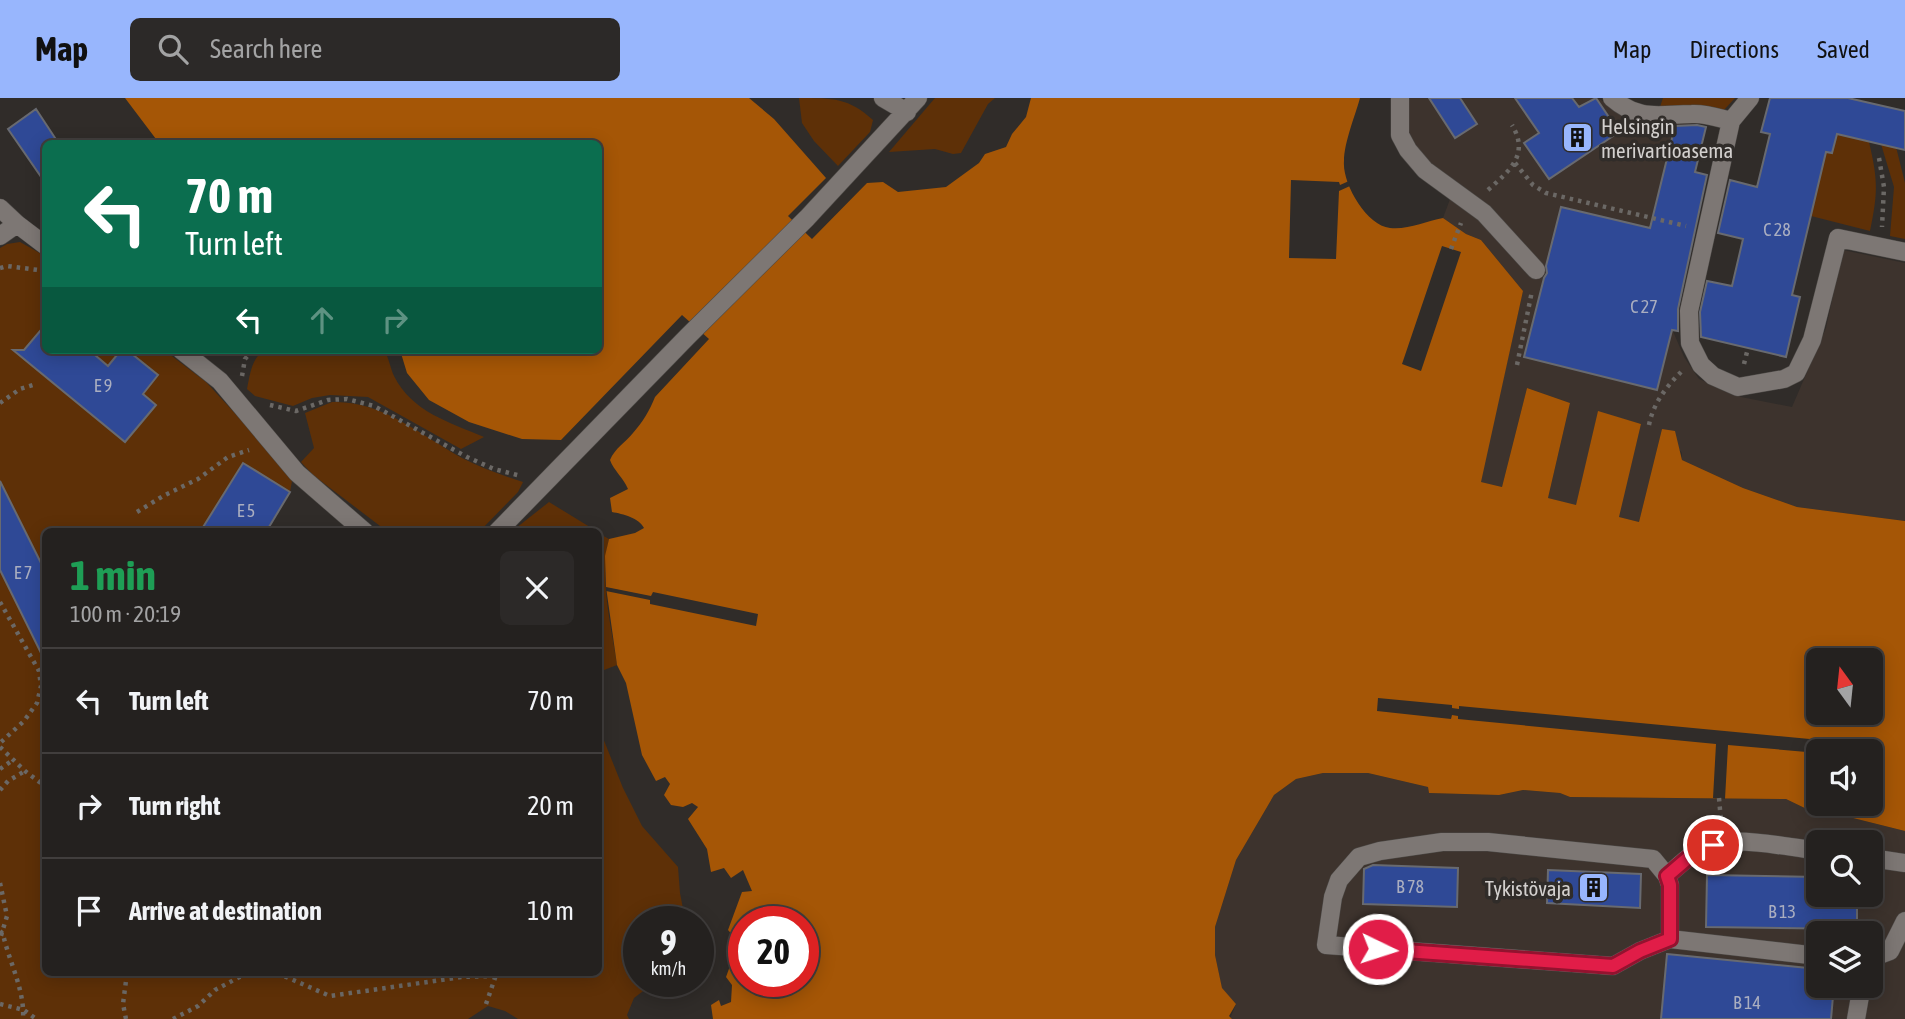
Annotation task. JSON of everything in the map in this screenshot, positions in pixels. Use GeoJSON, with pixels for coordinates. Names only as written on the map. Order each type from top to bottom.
{"type":"FeatureCollection","features":[{"type":"Feature","properties":{"kind":"lane"},"geometry":{"type":"LineString","coordinates":[[883,98],[913,105]]}},
{"type":"Feature","properties":{"kind":"lane"},"geometry":{"type":"LineString","coordinates":[[1400,98],[1400,135],[1408,150],[1425,170],[1484,213],[1536,270]]}},
{"type":"Feature","properties":{"kind":"lane"},"geometry":{"type":"LineString","coordinates":[[1612,98],[1631,112],[1663,116],[1695,113],[1731,121]]}},
{"type":"Feature","properties":{"kind":"lane"},"geometry":{"type":"LineString","coordinates":[[1750,98],[1731,121],[1689,311],[1690,343],[1701,365],[1713,376],[1738,387],[1784,379],[1796,373],[1812,341],[1838,238],[1905,253]]}},
{"type":"Feature","properties":{"kind":"lane"},"geometry":{"type":"LineString","coordinates":[[501,528],[807,218],[913,105]]}},
{"type":"Feature","properties":{"kind":"lane"},"geometry":{"type":"LineString","coordinates":[[0,208],[42,243]]}},
{"type":"Feature","properties":{"kind":"lane"},"geometry":{"type":"LineString","coordinates":[[0,236],[17,224]]}},
{"type":"Feature","properties":{"kind":"lane"},"geometry":{"type":"LineString","coordinates":[[186,354],[220,381],[297,473],[360,528]]}},
{"type":"Feature","properties":{"kind":"lane"},"geometry":{"type":"LineString","coordinates":[[1670,939],[1670,885],[1667,876],[1653,859],[1488,842],[1442,842],[1380,851],[1359,857],[1339,880],[1333,897],[1326,945],[1613,966],[1670,939],[1806,955]]}},
{"type":"Feature","properties":{"kind":"lane"},"geometry":{"type":"LineString","coordinates":[[1667,876],[1688,858],[1713,845],[1746,842],[1806,850]]}},
{"type":"Feature","properties":{"kind":"lane"},"geometry":{"type":"LineString","coordinates":[[1883,860],[1905,863]]}},
{"type":"Feature","properties":{"kind":"lane"},"geometry":{"type":"LineString","coordinates":[[1883,954],[1890,951],[1905,921]]}},
{"type":"Feature","properties":{"kind":"lane"},"geometry":{"type":"LineString","coordinates":[[1856,1019],[1860,998]]}},
{"type":"Feature","properties":{"kind":"path"},"geometry":{"type":"LineString","coordinates":[[1503,176],[1518,157],[1518,135],[1512,125]]}},
{"type":"Feature","properties":{"kind":"path"},"geometry":{"type":"LineString","coordinates":[[1879,158],[1884,187],[1882,225]]}},
{"type":"Feature","properties":{"kind":"path"},"geometry":{"type":"LineString","coordinates":[[1515,163],[1533,185],[1546,193],[1690,227]]}},
{"type":"Feature","properties":{"kind":"path"},"geometry":{"type":"LineString","coordinates":[[1451,249],[1465,211]]}},
{"type":"Feature","properties":{"kind":"path"},"geometry":{"type":"LineString","coordinates":[[0,268],[7,266],[42,270]]}},
{"type":"Feature","properties":{"kind":"path"},"geometry":{"type":"LineString","coordinates":[[1517,365],[1536,270]]}},
{"type":"Feature","properties":{"kind":"path"},"geometry":{"type":"LineString","coordinates":[[1744,363],[1748,348]]}},
{"type":"Feature","properties":{"kind":"path"},"geometry":{"type":"LineString","coordinates":[[1649,425],[1652,411],[1661,396],[1677,376],[1698,358]]}},
{"type":"Feature","properties":{"kind":"path"},"geometry":{"type":"LineString","coordinates":[[0,403],[20,389],[33,384]]}},
{"type":"Feature","properties":{"kind":"path"},"geometry":{"type":"LineString","coordinates":[[266,405],[296,411],[328,400],[347,399],[374,406],[494,470],[526,477],[544,486]]}},
{"type":"Feature","properties":{"kind":"path"},"geometry":{"type":"LineString","coordinates":[[137,512],[198,480],[228,457],[274,445]]}},
{"type":"Feature","properties":{"kind":"path"},"geometry":{"type":"LineString","coordinates":[[0,602],[39,671],[41,686],[37,703],[0,745],[13,760],[42,784]]}},
{"type":"Feature","properties":{"kind":"path"},"geometry":{"type":"LineString","coordinates":[[0,769],[13,760]]}},
{"type":"Feature","properties":{"kind":"path"},"geometry":{"type":"LineString","coordinates":[[0,790],[8,781],[25,771]]}},
{"type":"Feature","properties":{"kind":"path"},"geometry":{"type":"LineString","coordinates":[[0,883],[7,916],[1,935],[11,965],[17,973],[24,1010],[23,1019]]}},
{"type":"Feature","properties":{"kind":"path"},"geometry":{"type":"LineString","coordinates":[[126,1019],[123,1004],[128,976]]}},
{"type":"Feature","properties":{"kind":"path"},"geometry":{"type":"LineString","coordinates":[[173,1019],[198,1006],[215,989],[241,976]]}},
{"type":"Feature","properties":{"kind":"path"},"geometry":{"type":"LineString","coordinates":[[284,976],[330,996],[473,976]]}},
{"type":"Feature","properties":{"kind":"path"},"geometry":{"type":"LineString","coordinates":[[486,1004],[495,976]]}},
{"type":"Feature","properties":{"kind":"path"},"geometry":{"type":"LineString","coordinates":[[0,1004],[24,1010],[36,1019]]}},
{"type":"Feature","properties":{"kind":"shaded area"},"geometry":{"type":"Polygon","coordinates":[[[125,98],[749,98],[774,119],[826,178],[788,216],[812,239],[867,183],[883,182],[898,192],[946,187],[979,163],[985,154],[1006,147],[1012,134],[1026,117],[1031,98],[1360,98],[1344,154],[1344,170],[1351,191],[1364,211],[1381,225],[1390,228],[1410,227],[1443,218],[1466,234],[1481,240],[1523,291],[1481,482],[1502,487],[1527,388],[1570,403],[1548,498],[1576,505],[1598,411],[1641,424],[1619,517],[1639,522],[1662,429],[1675,431],[1682,460],[1743,488],[1797,507],[1905,521],[1905,831],[1845,816],[1883,816],[1883,739],[1806,739],[1806,809],[1786,799],[1570,797],[1560,793],[1523,790],[1499,795],[1429,793],[1428,787],[1368,773],[1323,773],[1296,779],[1274,795],[1236,860],[1215,927],[1215,955],[1222,988],[1236,1004],[1229,1016],[1232,1019],[713,1019],[711,1005],[719,1000],[721,1006],[731,1002],[731,997],[819,997],[819,906],[737,906],[742,892],[752,891],[743,870],[731,878],[724,868],[711,872],[707,849],[688,819],[698,807],[692,803],[683,807],[671,805],[664,795],[670,784],[665,777],[656,781],[642,755],[626,683],[617,665],[606,587],[605,556],[609,539],[644,528],[635,519],[612,512],[610,498],[628,489],[610,460],[640,425],[655,397],[709,339],[682,315],[561,440],[522,439],[469,422],[429,400],[407,373],[401,354],[602,354],[602,140],[157,140],[125,98]]]}},
{"type":"Feature","properties":{"kind":"shaded area"},"geometry":{"type":"Polygon","coordinates":[[[799,98],[831,99],[848,103],[873,120],[870,132],[838,166],[814,141],[802,123],[799,98]]]}},
{"type":"Feature","properties":{"kind":"shaded area"},"geometry":{"type":"Polygon","coordinates":[[[935,98],[995,98],[988,104],[961,153],[953,154],[935,149],[889,152],[935,98]]]}},
{"type":"Feature","properties":{"kind":"shaded area"},"geometry":{"type":"Polygon","coordinates":[[[1400,98],[1598,98],[1631,120],[1647,123],[1676,120],[1706,127],[1684,215],[1694,238],[1672,329],[1684,357],[1699,379],[1741,397],[1792,407],[1826,328],[1843,250],[1905,263],[1905,521],[1797,507],[1743,488],[1682,460],[1682,453],[1662,429],[1639,522],[1618,517],[1641,424],[1598,412],[1576,506],[1548,498],[1570,403],[1527,388],[1502,487],[1480,482],[1523,291],[1481,240],[1466,234],[1443,218],[1453,191],[1425,170],[1399,116],[1400,98]]]}},
{"type":"Feature","properties":{"kind":"shaded area"},"geometry":{"type":"Polygon","coordinates":[[[1663,98],[1735,98],[1724,110],[1660,107],[1663,98]]]}},
{"type":"Feature","properties":{"kind":"shaded area"},"geometry":{"type":"Polygon","coordinates":[[[1837,134],[1869,142],[1876,186],[1870,231],[1811,216],[1826,152],[1832,153],[1837,134]]]}},
{"type":"Feature","properties":{"kind":"shaded area"},"geometry":{"type":"Polygon","coordinates":[[[1881,144],[1896,147],[1905,183],[1905,239],[1890,236],[1894,187],[1881,144]]]}},
{"type":"Feature","properties":{"kind":"shaded area"},"geometry":{"type":"Polygon","coordinates":[[[20,242],[42,254],[42,354],[169,354],[206,382],[254,434],[292,481],[290,492],[242,464],[202,528],[42,528],[42,976],[602,976],[602,736],[642,826],[678,867],[682,906],[623,906],[623,997],[635,997],[627,1015],[629,1019],[518,1019],[505,1011],[488,1006],[468,1019],[0,1019],[0,248],[20,242]]]}},
{"type":"Feature","properties":{"kind":"shaded area"},"geometry":{"type":"Polygon","coordinates":[[[260,354],[386,354],[394,376],[411,399],[445,421],[484,437],[461,449],[368,397],[330,395],[312,398],[293,406],[255,396],[247,389],[254,361],[260,354]]]}},
{"type":"Feature","properties":{"kind":"shaded area"},"geometry":{"type":"Polygon","coordinates":[[[332,402],[367,407],[400,421],[469,462],[523,482],[518,492],[483,528],[383,528],[313,475],[301,462],[314,448],[305,413],[332,402]]]}},
{"type":"Feature","properties":{"kind":"shaded area"},"geometry":{"type":"Polygon","coordinates":[[[549,502],[591,528],[516,528],[549,502]]]}},
{"type":"Feature","properties":{"kind":"shaded area"},"geometry":{"type":"Polygon","coordinates":[[[602,535],[609,539],[606,586],[617,665],[602,671],[602,535]]]}},
{"type":"Feature","properties":{"kind":"shaded area"},"geometry":{"type":"Polygon","coordinates":[[[1323,773],[1368,773],[1428,787],[1429,793],[1499,795],[1523,790],[1560,793],[1570,797],[1786,799],[1806,809],[1806,816],[1845,816],[1905,831],[1905,1019],[1230,1019],[1236,1004],[1222,989],[1215,955],[1215,927],[1236,860],[1274,795],[1296,779],[1323,773]]]}},
{"type":"Feature","properties":{"kind":"pier"},"geometry":{"type":"Polygon","coordinates":[[[1291,180],[1339,182],[1340,185],[1349,181],[1350,186],[1339,191],[1336,259],[1289,258],[1291,180]]]}},
{"type":"Feature","properties":{"kind":"pier"},"geometry":{"type":"Polygon","coordinates":[[[1442,246],[1461,252],[1421,371],[1402,364],[1442,246]]]}},
{"type":"Feature","properties":{"kind":"pier"},"geometry":{"type":"Polygon","coordinates":[[[606,587],[651,596],[653,592],[758,614],[756,626],[650,604],[650,600],[606,591],[606,587]]]}},
{"type":"Feature","properties":{"kind":"pier"},"geometry":{"type":"Polygon","coordinates":[[[1378,698],[1452,705],[1452,708],[1459,709],[1459,706],[1809,739],[1806,739],[1806,752],[1728,745],[1725,799],[1713,798],[1716,744],[1458,719],[1458,716],[1452,715],[1451,719],[1377,711],[1378,698]]]}},
{"type":"Feature","properties":{"kind":"building"},"geometry":{"type":"Polygon","coordinates":[[[1429,98],[1460,98],[1477,124],[1455,138],[1429,98]]]}},
{"type":"Feature","properties":{"kind":"building","name":"Helsingin merivartioasema"},"geometry":{"type":"Polygon","coordinates":[[[1515,98],[1572,98],[1579,107],[1596,98],[1619,132],[1549,179],[1524,143],[1539,133],[1515,98]]]}},
{"type":"Feature","properties":{"kind":"building"},"geometry":{"type":"Polygon","coordinates":[[[1770,98],[1848,98],[1905,111],[1905,150],[1837,134],[1832,153],[1826,152],[1792,295],[1800,297],[1786,357],[1701,337],[1700,312],[1707,281],[1732,286],[1743,239],[1718,233],[1730,180],[1757,187],[1770,134],[1761,132],[1770,98]]]}},
{"type":"Feature","properties":{"kind":"building"},"geometry":{"type":"Polygon","coordinates":[[[36,109],[56,140],[42,140],[42,178],[8,129],[36,109]]]}},
{"type":"Feature","properties":{"kind":"building"},"geometry":{"type":"Polygon","coordinates":[[[1675,126],[1706,127],[1695,172],[1707,175],[1678,309],[1678,331],[1672,330],[1657,390],[1524,357],[1547,273],[1546,266],[1561,207],[1650,228],[1675,126]]]}},
{"type":"Feature","properties":{"kind":"building"},"geometry":{"type":"Polygon","coordinates":[[[42,329],[42,354],[94,354],[108,366],[118,354],[132,354],[158,375],[143,394],[156,405],[125,442],[13,350],[24,350],[42,329]]]}},
{"type":"Feature","properties":{"kind":"building"},"geometry":{"type":"Polygon","coordinates":[[[243,463],[290,492],[268,528],[202,528],[243,463]]]}},
{"type":"Feature","properties":{"kind":"building"},"geometry":{"type":"Polygon","coordinates":[[[0,481],[42,565],[42,655],[0,570],[0,481]]]}},
{"type":"Feature","properties":{"kind":"building"},"geometry":{"type":"Polygon","coordinates":[[[1373,865],[1458,868],[1457,907],[1363,904],[1364,869],[1373,865]]]}},
{"type":"Feature","properties":{"kind":"building","name":"Tykistövaja"},"geometry":{"type":"Polygon","coordinates":[[[1548,870],[1641,874],[1640,908],[1547,903],[1548,870]]]}},
{"type":"Feature","properties":{"kind":"building"},"geometry":{"type":"Polygon","coordinates":[[[1707,875],[1806,877],[1806,907],[1857,907],[1857,921],[1806,921],[1806,928],[1706,927],[1707,875]]]}},
{"type":"Feature","properties":{"kind":"building"},"geometry":{"type":"Polygon","coordinates":[[[1667,954],[1806,968],[1806,998],[1833,998],[1831,1019],[1661,1019],[1667,954]]]}},
{"type":"Feature","properties":{"kind":"place","name":"Helsingin merivartioasema"},"geometry":{"type":"Point","coordinates":[1578,138]}},
{"type":"Feature","properties":{"kind":"place","name":"Tykistövaja"},"geometry":{"type":"Point","coordinates":[1594,888]}},
{"type":"Feature","properties":{"kind":"route"},"geometry":{"type":"LineString","coordinates":[[1378,949],[1613,966],[1670,939],[1670,885],[1667,876],[1688,858],[1713,845]]}}]}
